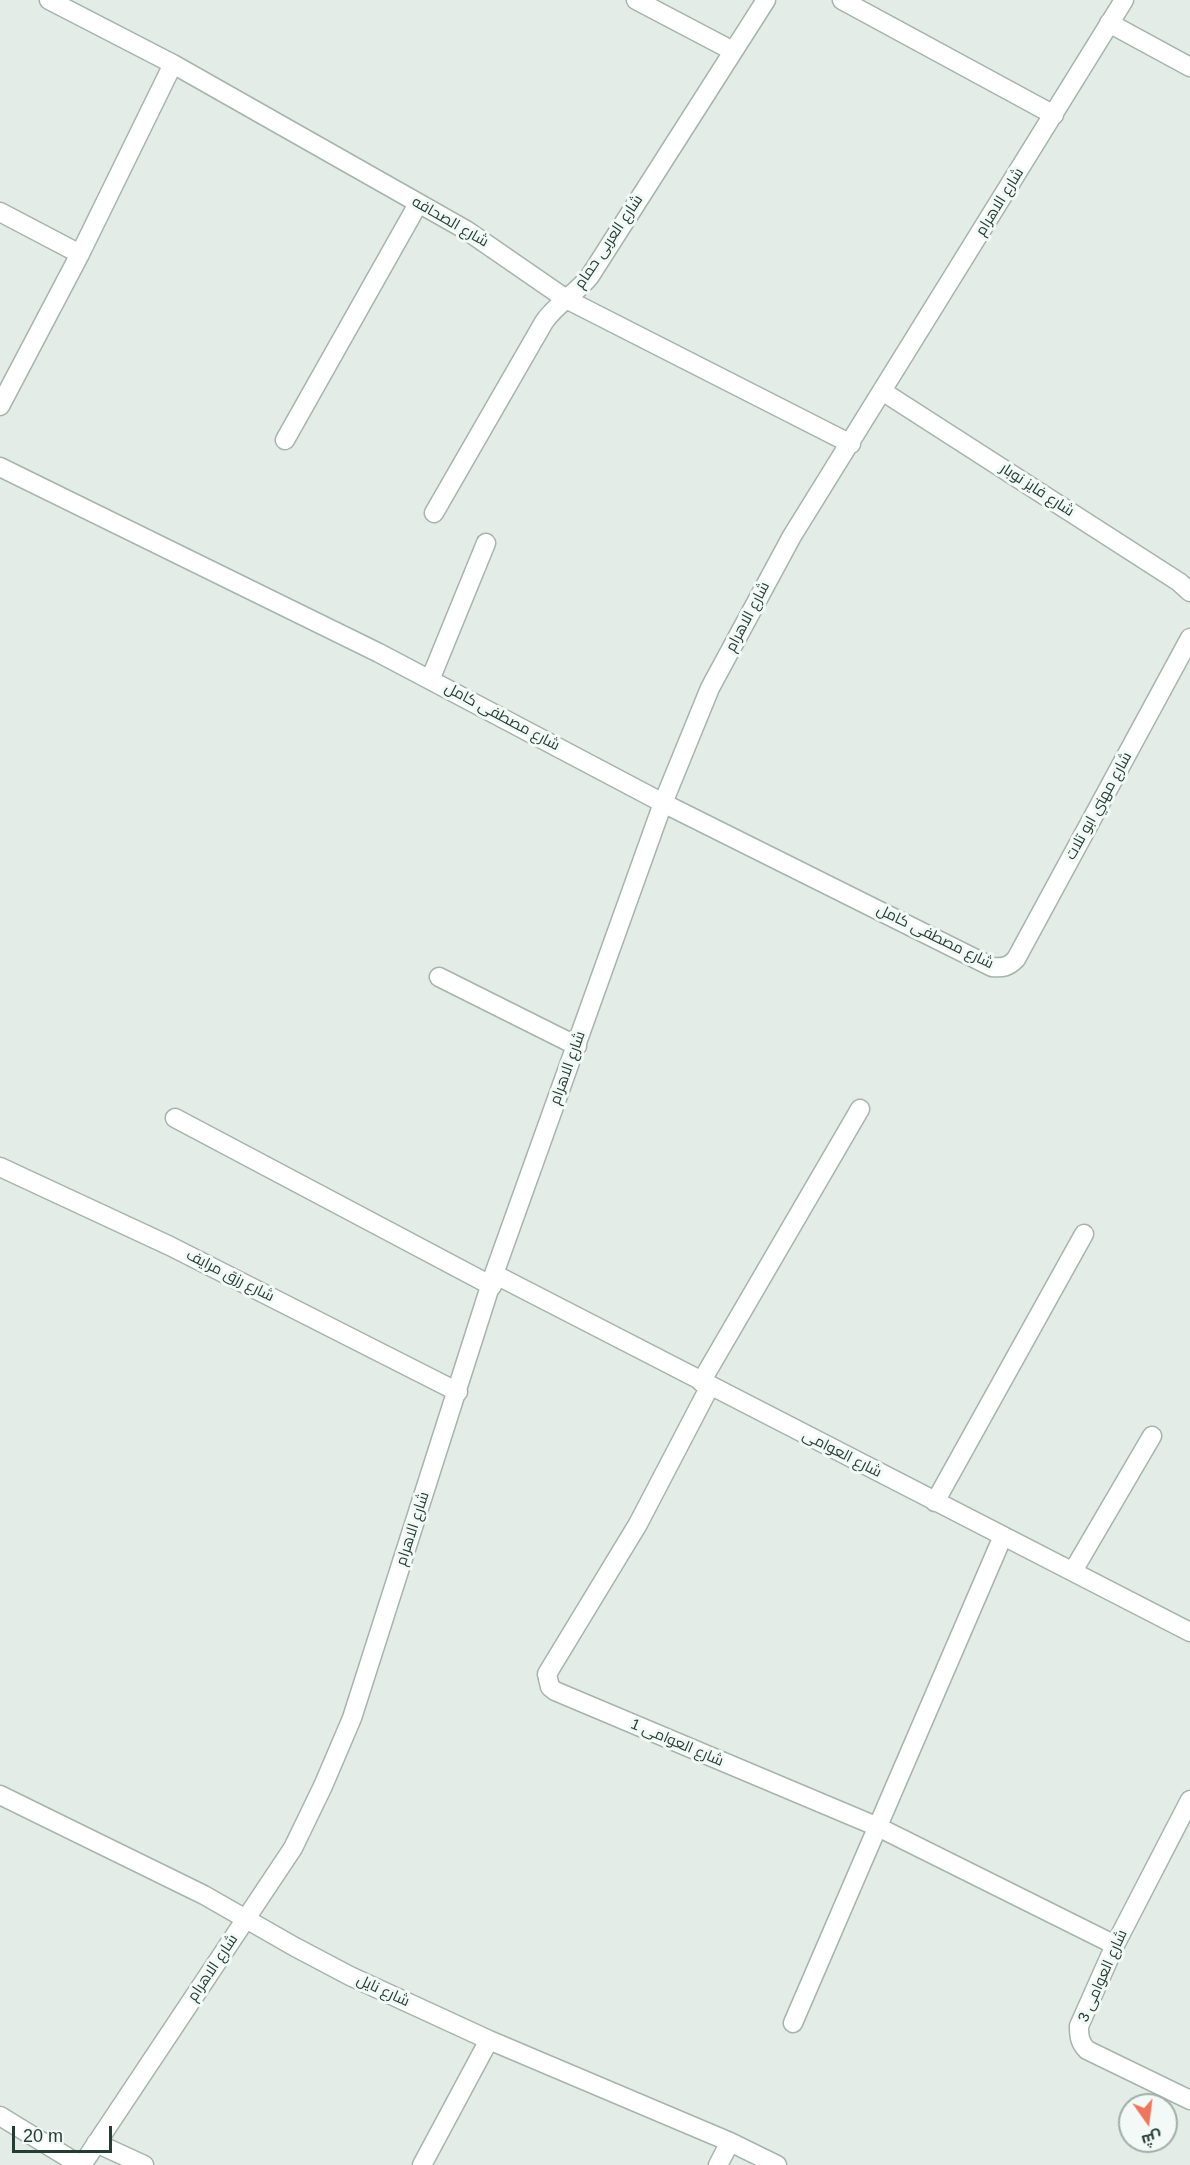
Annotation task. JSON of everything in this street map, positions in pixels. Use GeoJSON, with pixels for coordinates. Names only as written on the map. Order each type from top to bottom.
{"type":"FeatureCollection","features":[{"type":"Feature","properties":{"kind":"street","name":"شارع الصحافه"},"geometry":{"type":"LineString","coordinates":[[49,0],[173,64],[466,230],[566,299],[850,444]]}},
{"type":"Feature","properties":{"kind":"street"},"geometry":{"type":"LineString","coordinates":[[636,0],[733,51]]}},
{"type":"Feature","properties":{"kind":"street","name":"شارع العربى حمام"},"geometry":{"type":"LineString","coordinates":[[434,513],[544,322],[552,310],[580,289],[590,276],[766,0]]}},
{"type":"Feature","properties":{"kind":"street"},"geometry":{"type":"LineString","coordinates":[[842,0],[1054,115]]}},
{"type":"Feature","properties":{"kind":"street","name":"شارع الاهرام"},"geometry":{"type":"LineString","coordinates":[[81,2165],[293,1848],[352,1718],[493,1280],[663,803],[710,688],[792,536],[1124,0]]}},
{"type":"Feature","properties":{"kind":"street"},"geometry":{"type":"LineString","coordinates":[[1109,23],[1190,67]]}},
{"type":"Feature","properties":{"kind":"street"},"geometry":{"type":"LineString","coordinates":[[0,406],[80,254],[173,64]]}},
{"type":"Feature","properties":{"kind":"street"},"geometry":{"type":"LineString","coordinates":[[285,440],[418,204]]}},
{"type":"Feature","properties":{"kind":"street"},"geometry":{"type":"LineString","coordinates":[[0,212],[80,254]]}},
{"type":"Feature","properties":{"kind":"street","name":"شارع فايز نوبار"},"geometry":{"type":"LineString","coordinates":[[882,391],[1190,591]]}},
{"type":"Feature","properties":{"kind":"street","name":"شارع مصطفى كامل"},"geometry":{"type":"LineString","coordinates":[[0,467],[430,680],[663,803],[992,967],[1003,968]]}},
{"type":"Feature","properties":{"kind":"street"},"geometry":{"type":"LineString","coordinates":[[430,680],[486,543]]}},
{"type":"Feature","properties":{"kind":"street","name":"شارع مهني ابو تلات"},"geometry":{"type":"LineString","coordinates":[[1003,968],[1016,959],[1190,639]]}},
{"type":"Feature","properties":{"kind":"street"},"geometry":{"type":"LineString","coordinates":[[439,978],[577,1046]]}},
{"type":"Feature","properties":{"kind":"street"},"geometry":{"type":"LineString","coordinates":[[706,1384],[860,1109]]}},
{"type":"Feature","properties":{"kind":"street","name":"شارع العوامى"},"geometry":{"type":"LineString","coordinates":[[175,1118],[493,1280],[706,1384],[1190,1632]]}},
{"type":"Feature","properties":{"kind":"street","name":"شارع رزق مرايف"},"geometry":{"type":"LineString","coordinates":[[0,1167],[170,1246],[458,1392]]}},
{"type":"Feature","properties":{"kind":"street"},"geometry":{"type":"LineString","coordinates":[[935,1502],[1084,1234]]}},
{"type":"Feature","properties":{"kind":"street","name":"شارع العوامى 1"},"geometry":{"type":"LineString","coordinates":[[706,1384],[638,1524],[547,1674],[548,1681],[555,1691],[878,1827],[1115,1945]]}},
{"type":"Feature","properties":{"kind":"street"},"geometry":{"type":"LineString","coordinates":[[1073,1571],[1152,1436]]}},
{"type":"Feature","properties":{"kind":"street"},"geometry":{"type":"LineString","coordinates":[[794,2023],[1003,1536]]}},
{"type":"Feature","properties":{"kind":"street","name":"شارع نايل"},"geometry":{"type":"LineString","coordinates":[[0,1795],[204,1895],[350,1976],[489,2040],[730,2142],[777,2165]]}},
{"type":"Feature","properties":{"kind":"street","name":"شارع العوامى 3"},"geometry":{"type":"LineString","coordinates":[[1190,1800],[1115,1945],[1080,2026],[1079,2036],[1082,2044],[1088,2050],[1190,2100]]}},
{"type":"Feature","properties":{"kind":"street"},"geometry":{"type":"LineString","coordinates":[[422,2165],[489,2040]]}},
{"type":"Feature","properties":{"kind":"street"},"geometry":{"type":"LineString","coordinates":[[0,2116],[81,2165]]}},
{"type":"Feature","properties":{"kind":"street"},"geometry":{"type":"LineString","coordinates":[[718,2165],[730,2142]]}},
{"type":"Feature","properties":{"kind":"street"},"geometry":{"type":"LineString","coordinates":[[96,2143],[144,2165]]}}]}
